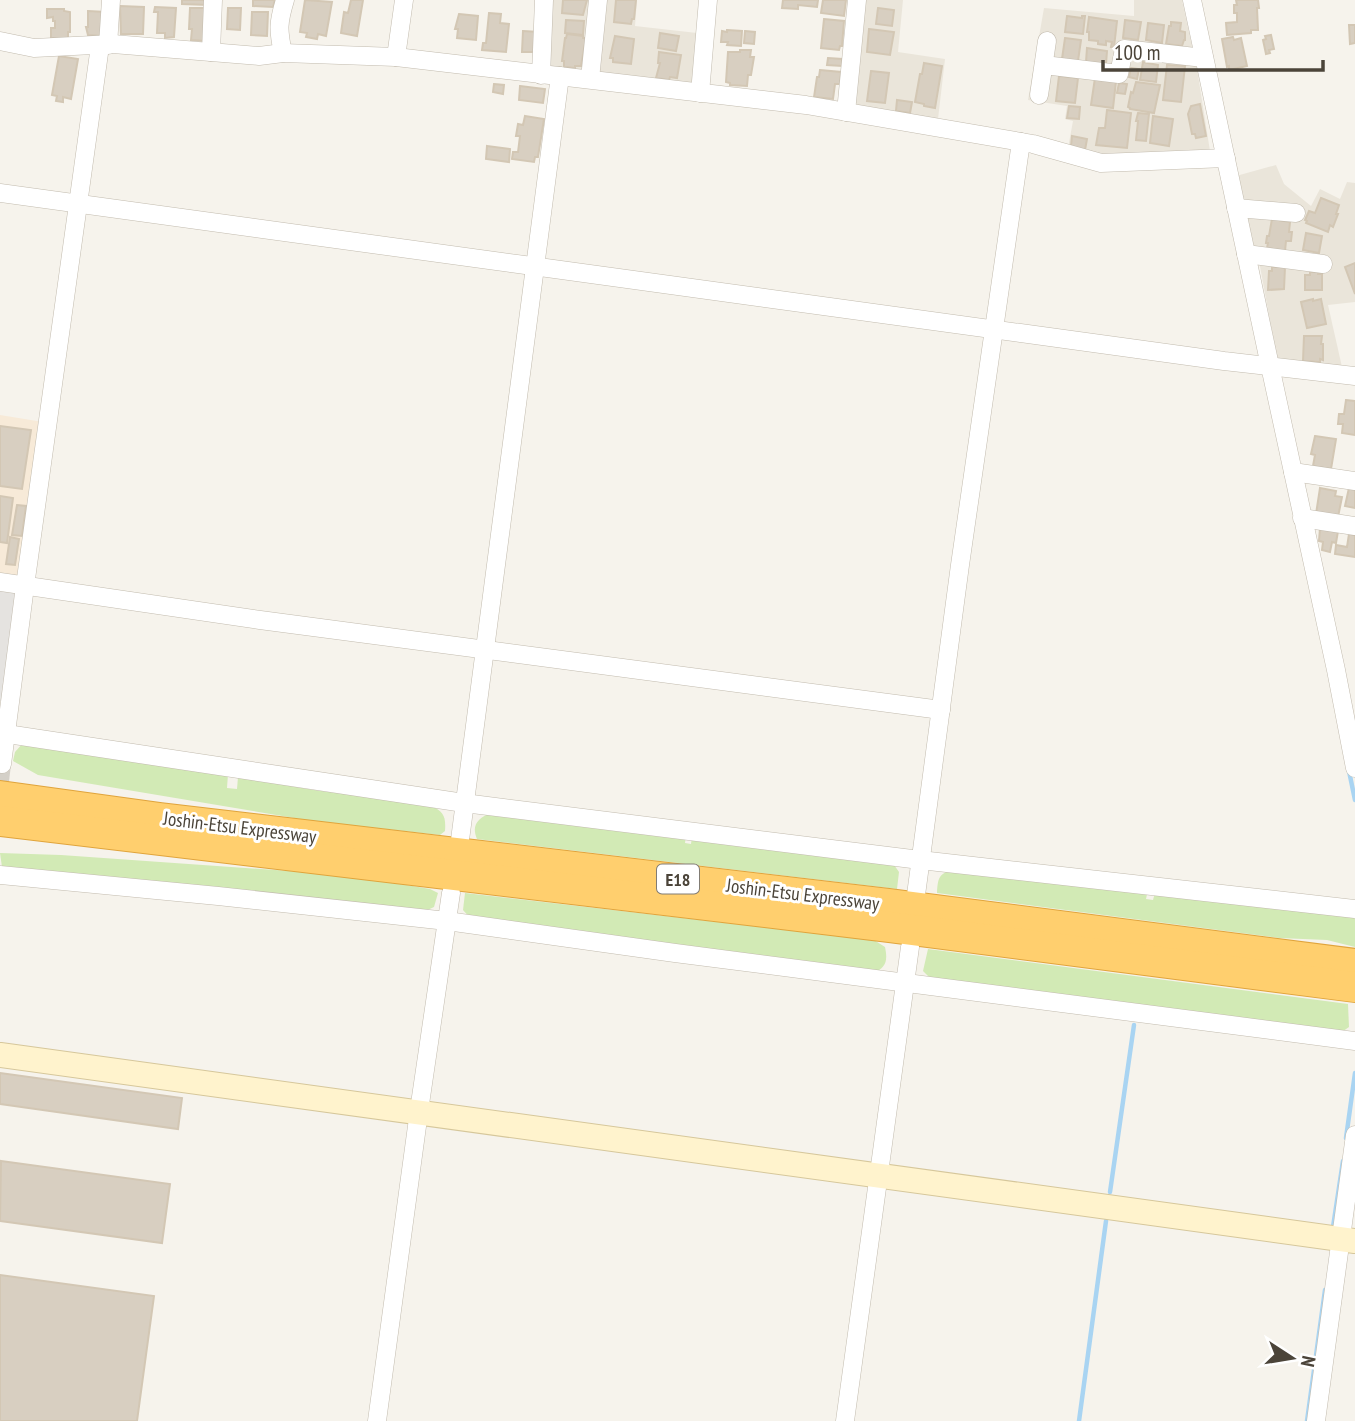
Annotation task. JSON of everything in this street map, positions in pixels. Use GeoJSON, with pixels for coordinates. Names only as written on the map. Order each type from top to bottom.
{"type":"FeatureCollection","features":[{"type":"Feature","properties":{"kind":"highway","name":"Joshin-Etsu Expressway"},"geometry":{"type":"LineString","coordinates":[[0,796],[160,818],[874,903],[1355,964]]}},
{"type":"Feature","properties":{"kind":"highway","name":"Joshin-Etsu Expressway"},"geometry":{"type":"LineString","coordinates":[[0,821],[876,926],[1355,987]]}},
{"type":"Feature","properties":{"kind":"street"},"geometry":{"type":"LineString","coordinates":[[2,764],[3,734],[78,204],[111,0]]}},
{"type":"Feature","properties":{"kind":"street"},"geometry":{"type":"LineString","coordinates":[[211,51],[214,0]]}},
{"type":"Feature","properties":{"kind":"street"},"geometry":{"type":"LineString","coordinates":[[283,53],[278,32],[285,0]]}},
{"type":"Feature","properties":{"kind":"street"},"geometry":{"type":"LineString","coordinates":[[396,58],[404,0]]}},
{"type":"Feature","properties":{"kind":"street"},"geometry":{"type":"LineString","coordinates":[[541,75],[544,0]]}},
{"type":"Feature","properties":{"kind":"street"},"geometry":{"type":"LineString","coordinates":[[590,79],[598,0]]}},
{"type":"Feature","properties":{"kind":"street"},"geometry":{"type":"LineString","coordinates":[[700,93],[708,0]]}},
{"type":"Feature","properties":{"kind":"street"},"geometry":{"type":"LineString","coordinates":[[846,112],[857,0]]}},
{"type":"Feature","properties":{"kind":"street"},"geometry":{"type":"LineString","coordinates":[[1192,0],[1355,768]]}},
{"type":"Feature","properties":{"kind":"street"},"geometry":{"type":"LineString","coordinates":[[0,41],[34,48],[104,45],[258,55],[283,53],[396,58],[806,105],[1033,144],[1101,163],[1226,158]]}},
{"type":"Feature","properties":{"kind":"street"},"geometry":{"type":"LineString","coordinates":[[1039,95],[1047,41]]}},
{"type":"Feature","properties":{"kind":"street"},"geometry":{"type":"LineString","coordinates":[[1044,65],[1119,74],[1124,49],[1204,58]]}},
{"type":"Feature","properties":{"kind":"street"},"geometry":{"type":"LineString","coordinates":[[460,840],[560,76]]}},
{"type":"Feature","properties":{"kind":"street"},"geometry":{"type":"LineString","coordinates":[[916,895],[1021,142]]}},
{"type":"Feature","properties":{"kind":"street"},"geometry":{"type":"LineString","coordinates":[[0,193],[1355,376]]}},
{"type":"Feature","properties":{"kind":"street"},"geometry":{"type":"LineString","coordinates":[[1236,208],[1296,213]]}},
{"type":"Feature","properties":{"kind":"street"},"geometry":{"type":"LineString","coordinates":[[1246,254],[1323,264]]}},
{"type":"Feature","properties":{"kind":"street"},"geometry":{"type":"LineString","coordinates":[[1293,472],[1355,481]]}},
{"type":"Feature","properties":{"kind":"street"},"geometry":{"type":"LineString","coordinates":[[1302,518],[1355,526]]}},
{"type":"Feature","properties":{"kind":"street"},"geometry":{"type":"LineString","coordinates":[[0,582],[260,620],[941,710]]}},
{"type":"Feature","properties":{"kind":"street"},"geometry":{"type":"LineString","coordinates":[[3,734],[464,803],[920,860],[1355,909]]}},
{"type":"Feature","properties":{"kind":"street"},"geometry":{"type":"LineString","coordinates":[[0,876],[447,921],[1355,1041]]}},
{"type":"Feature","properties":{"kind":"street"},"geometry":{"type":"LineString","coordinates":[[377,1421],[418,1113],[451,893]]}},
{"type":"Feature","properties":{"kind":"street"},"geometry":{"type":"LineString","coordinates":[[845,1421],[910,947]]}},
{"type":"Feature","properties":{"kind":"street"},"geometry":{"type":"LineString","coordinates":[[0,1055],[1348,1240]]}},
{"type":"Feature","properties":{"kind":"street"},"geometry":{"type":"LineString","coordinates":[[1316,1421],[1348,1240],[1355,1135]]}},
{"type":"Feature","properties":{"kind":"shaded area"},"geometry":{"type":"Polygon","coordinates":[[[551,0],[637,0],[635,26],[697,33],[693,81],[685,86],[548,68],[551,0]]]}},
{"type":"Feature","properties":{"kind":"shaded area"},"geometry":{"type":"Polygon","coordinates":[[[864,0],[903,0],[898,52],[945,59],[938,119],[859,108],[855,101],[864,0]]]}},
{"type":"Feature","properties":{"kind":"shaded area"},"geometry":{"type":"Polygon","coordinates":[[[1134,0],[1182,0],[1197,69],[1210,151],[1101,158],[1068,148],[1073,121],[1065,119],[1067,106],[1028,100],[1044,8],[1134,16],[1134,0]]]}},
{"type":"Feature","properties":{"kind":"shaded area"},"geometry":{"type":"Polygon","coordinates":[[[1276,165],[1284,184],[1311,206],[1320,189],[1340,199],[1347,182],[1355,183],[1355,302],[1328,305],[1342,367],[1277,358],[1259,261],[1254,251],[1236,176],[1276,165]]]}},
{"type":"Feature","properties":{"kind":"shaded area"},"geometry":{"type":"Polygon","coordinates":[[[0,415],[43,422],[17,580],[0,578],[0,415]]]}},
{"type":"Feature","properties":{"kind":"shaded area"},"geometry":{"type":"Polygon","coordinates":[[[0,589],[13,591],[16,596],[2,701],[0,701],[0,589]]]}},
{"type":"Feature","properties":{"kind":"green space"},"geometry":{"type":"Polygon","coordinates":[[[23,743],[228,774],[227,788],[237,789],[238,777],[430,805],[443,815],[445,831],[440,835],[312,821],[38,775],[13,761],[15,752],[23,743]]]}},
{"type":"Feature","properties":{"kind":"green space"},"geometry":{"type":"Polygon","coordinates":[[[491,813],[686,836],[685,843],[691,844],[692,836],[892,862],[899,872],[897,889],[477,839],[475,826],[482,817],[491,813]]]}},
{"type":"Feature","properties":{"kind":"green space"},"geometry":{"type":"Polygon","coordinates":[[[0,853],[304,872],[395,883],[438,893],[434,907],[421,913],[2,867],[0,853]]]}},
{"type":"Feature","properties":{"kind":"green space"},"geometry":{"type":"Polygon","coordinates":[[[954,868],[1148,890],[1146,899],[1153,900],[1156,889],[1350,915],[1355,919],[1355,947],[1327,940],[1279,938],[937,893],[940,877],[954,868]]]}},
{"type":"Feature","properties":{"kind":"green space"},"geometry":{"type":"Polygon","coordinates":[[[465,893],[874,940],[885,947],[886,960],[881,969],[873,974],[471,919],[463,910],[465,893]]]}},
{"type":"Feature","properties":{"kind":"green space"},"geometry":{"type":"Polygon","coordinates":[[[928,949],[1348,1004],[1349,1027],[1339,1034],[933,981],[923,971],[928,949]]]}},
{"type":"Feature","properties":{"kind":"building"},"geometry":{"type":"Polygon","coordinates":[[[182,0],[208,0],[208,5],[182,4],[182,0]]]}},
{"type":"Feature","properties":{"kind":"building"},"geometry":{"type":"Polygon","coordinates":[[[253,0],[275,0],[273,7],[253,6],[253,0]]]}},
{"type":"Feature","properties":{"kind":"building"},"geometry":{"type":"Polygon","coordinates":[[[305,0],[332,2],[326,36],[318,34],[317,39],[306,37],[307,33],[300,32],[305,0]]]}},
{"type":"Feature","properties":{"kind":"building"},"geometry":{"type":"Polygon","coordinates":[[[351,0],[363,0],[357,36],[341,33],[344,12],[348,13],[351,0]]]}},
{"type":"Feature","properties":{"kind":"building"},"geometry":{"type":"Polygon","coordinates":[[[563,0],[587,0],[583,15],[562,13],[563,0]]]}},
{"type":"Feature","properties":{"kind":"building"},"geometry":{"type":"Polygon","coordinates":[[[616,0],[636,0],[631,24],[614,22],[616,0]]]}},
{"type":"Feature","properties":{"kind":"building"},"geometry":{"type":"Polygon","coordinates":[[[783,0],[818,0],[817,7],[798,5],[798,9],[782,8],[783,0]]]}},
{"type":"Feature","properties":{"kind":"building"},"geometry":{"type":"Polygon","coordinates":[[[823,0],[846,0],[844,16],[821,13],[823,0]]]}},
{"type":"Feature","properties":{"kind":"building"},"geometry":{"type":"Polygon","coordinates":[[[1236,0],[1258,0],[1258,30],[1227,35],[1226,23],[1237,22],[1237,13],[1234,13],[1236,0]]]}},
{"type":"Feature","properties":{"kind":"building"},"geometry":{"type":"Polygon","coordinates":[[[120,6],[144,7],[143,34],[121,34],[120,6]]]}},
{"type":"Feature","properties":{"kind":"building"},"geometry":{"type":"Polygon","coordinates":[[[155,7],[176,8],[174,37],[165,38],[165,33],[157,33],[158,12],[154,12],[155,7]]]}},
{"type":"Feature","properties":{"kind":"building"},"geometry":{"type":"Polygon","coordinates":[[[190,8],[206,8],[205,41],[191,40],[190,8]]]}},
{"type":"Feature","properties":{"kind":"building"},"geometry":{"type":"Polygon","coordinates":[[[228,8],[241,8],[240,30],[227,29],[228,8]]]}},
{"type":"Feature","properties":{"kind":"building"},"geometry":{"type":"Polygon","coordinates":[[[878,8],[894,10],[892,26],[876,24],[878,8]]]}},
{"type":"Feature","properties":{"kind":"building"},"geometry":{"type":"Polygon","coordinates":[[[47,9],[64,9],[70,12],[68,38],[51,38],[51,28],[55,28],[55,21],[53,17],[47,18],[47,9]]]}},
{"type":"Feature","properties":{"kind":"building"},"geometry":{"type":"Polygon","coordinates":[[[88,11],[105,12],[102,36],[88,35],[88,11]]]}},
{"type":"Feature","properties":{"kind":"building"},"geometry":{"type":"Polygon","coordinates":[[[252,12],[268,12],[267,36],[251,35],[252,12]]]}},
{"type":"Feature","properties":{"kind":"building"},"geometry":{"type":"Polygon","coordinates":[[[489,13],[501,14],[500,23],[509,24],[506,52],[482,50],[483,43],[486,43],[489,13]]]}},
{"type":"Feature","properties":{"kind":"building"},"geometry":{"type":"Polygon","coordinates":[[[459,14],[478,16],[476,40],[457,38],[458,29],[455,29],[459,14]]]}},
{"type":"Feature","properties":{"kind":"building"},"geometry":{"type":"Polygon","coordinates":[[[1067,16],[1085,16],[1083,34],[1065,32],[1067,16]]]}},
{"type":"Feature","properties":{"kind":"building"},"geometry":{"type":"Polygon","coordinates":[[[1089,17],[1117,21],[1114,47],[1111,47],[1112,42],[1106,41],[1106,45],[1089,40],[1089,17]]]}},
{"type":"Feature","properties":{"kind":"building"},"geometry":{"type":"Polygon","coordinates":[[[824,19],[844,21],[842,46],[839,50],[821,48],[824,19]]]}},
{"type":"Feature","properties":{"kind":"building"},"geometry":{"type":"Polygon","coordinates":[[[566,20],[584,21],[583,35],[565,33],[566,20]]]}},
{"type":"Feature","properties":{"kind":"building"},"geometry":{"type":"Polygon","coordinates":[[[1125,20],[1141,22],[1138,40],[1123,38],[1125,20]]]}},
{"type":"Feature","properties":{"kind":"building"},"geometry":{"type":"Polygon","coordinates":[[[1171,22],[1181,23],[1180,31],[1185,32],[1182,46],[1166,44],[1171,22]]]}},
{"type":"Feature","properties":{"kind":"building"},"geometry":{"type":"Polygon","coordinates":[[[1148,23],[1164,25],[1162,43],[1146,40],[1148,23]]]}},
{"type":"Feature","properties":{"kind":"building"},"geometry":{"type":"Polygon","coordinates":[[[1349,25],[1355,25],[1355,43],[1350,44],[1349,25]]]}},
{"type":"Feature","properties":{"kind":"building"},"geometry":{"type":"Polygon","coordinates":[[[869,29],[894,32],[890,55],[867,52],[869,29]]]}},
{"type":"Feature","properties":{"kind":"building"},"geometry":{"type":"Polygon","coordinates":[[[523,31],[539,32],[538,52],[522,52],[523,31]]]}},
{"type":"Feature","properties":{"kind":"building"},"geometry":{"type":"Polygon","coordinates":[[[722,31],[742,31],[741,46],[721,42],[722,31]]]}},
{"type":"Feature","properties":{"kind":"building"},"geometry":{"type":"Polygon","coordinates":[[[745,31],[755,32],[754,44],[744,43],[745,31]]]}},
{"type":"Feature","properties":{"kind":"building"},"geometry":{"type":"Polygon","coordinates":[[[660,33],[679,36],[676,51],[658,48],[660,33]]]}},
{"type":"Feature","properties":{"kind":"building"},"geometry":{"type":"Polygon","coordinates":[[[567,34],[586,38],[581,66],[575,68],[564,67],[562,61],[567,34]]]}},
{"type":"Feature","properties":{"kind":"building"},"geometry":{"type":"Polygon","coordinates":[[[1271,35],[1274,49],[1266,54],[1263,40],[1266,39],[1265,36],[1271,35]]]}},
{"type":"Feature","properties":{"kind":"building"},"geometry":{"type":"Polygon","coordinates":[[[615,36],[634,39],[631,64],[613,62],[613,58],[610,58],[615,36]]]}},
{"type":"Feature","properties":{"kind":"building"},"geometry":{"type":"Polygon","coordinates":[[[1233,37],[1234,40],[1241,38],[1247,66],[1229,70],[1222,39],[1233,37]]]}},
{"type":"Feature","properties":{"kind":"building"},"geometry":{"type":"Polygon","coordinates":[[[1065,38],[1081,40],[1078,61],[1062,59],[1065,38]]]}},
{"type":"Feature","properties":{"kind":"building"},"geometry":{"type":"Polygon","coordinates":[[[1087,48],[1107,51],[1106,64],[1086,62],[1087,48]]]}},
{"type":"Feature","properties":{"kind":"building"},"geometry":{"type":"Polygon","coordinates":[[[751,50],[750,57],[754,57],[747,86],[730,85],[726,82],[728,52],[751,50]]]}},
{"type":"Feature","properties":{"kind":"building"},"geometry":{"type":"Polygon","coordinates":[[[659,52],[681,55],[677,78],[656,78],[660,63],[659,52]]]}},
{"type":"Feature","properties":{"kind":"building"},"geometry":{"type":"Polygon","coordinates":[[[59,56],[78,59],[71,99],[63,97],[63,102],[56,101],[57,96],[52,95],[59,56]]]}},
{"type":"Feature","properties":{"kind":"building"},"geometry":{"type":"Polygon","coordinates":[[[828,58],[842,59],[842,66],[827,65],[828,58]]]}},
{"type":"Feature","properties":{"kind":"building"},"geometry":{"type":"Polygon","coordinates":[[[1143,62],[1158,65],[1156,82],[1140,80],[1143,62]]]}},
{"type":"Feature","properties":{"kind":"building"},"geometry":{"type":"Polygon","coordinates":[[[924,63],[942,66],[935,108],[915,102],[924,63]]]}},
{"type":"Feature","properties":{"kind":"building"},"geometry":{"type":"Polygon","coordinates":[[[1167,65],[1185,66],[1181,102],[1163,100],[1167,65]]]}},
{"type":"Feature","properties":{"kind":"building"},"geometry":{"type":"Polygon","coordinates":[[[1131,68],[1139,69],[1137,79],[1129,77],[1131,68]]]}},
{"type":"Feature","properties":{"kind":"building"},"geometry":{"type":"Polygon","coordinates":[[[820,70],[841,72],[840,84],[835,84],[833,99],[814,97],[820,70]]]}},
{"type":"Feature","properties":{"kind":"building"},"geometry":{"type":"Polygon","coordinates":[[[871,71],[889,73],[885,103],[867,101],[871,71]]]}},
{"type":"Feature","properties":{"kind":"building"},"geometry":{"type":"Polygon","coordinates":[[[1059,76],[1078,78],[1075,103],[1056,101],[1059,76]]]}},
{"type":"Feature","properties":{"kind":"building"},"geometry":{"type":"Polygon","coordinates":[[[1095,78],[1116,81],[1113,108],[1091,105],[1095,78]]]}},
{"type":"Feature","properties":{"kind":"building"},"geometry":{"type":"Polygon","coordinates":[[[1136,82],[1160,85],[1154,113],[1128,107],[1136,82]]]}},
{"type":"Feature","properties":{"kind":"building"},"geometry":{"type":"Polygon","coordinates":[[[1119,83],[1127,84],[1125,94],[1117,93],[1119,83]]]}},
{"type":"Feature","properties":{"kind":"building"},"geometry":{"type":"Polygon","coordinates":[[[494,84],[504,85],[503,94],[493,92],[494,84]]]}},
{"type":"Feature","properties":{"kind":"building"},"geometry":{"type":"Polygon","coordinates":[[[520,86],[545,89],[543,103],[519,100],[520,86]]]}},
{"type":"Feature","properties":{"kind":"building"},"geometry":{"type":"Polygon","coordinates":[[[897,100],[912,102],[910,113],[896,111],[897,100]]]}},
{"type":"Feature","properties":{"kind":"building"},"geometry":{"type":"Polygon","coordinates":[[[1200,104],[1206,136],[1196,138],[1195,134],[1192,134],[1188,114],[1191,106],[1200,104]]]}},
{"type":"Feature","properties":{"kind":"building"},"geometry":{"type":"Polygon","coordinates":[[[1069,106],[1080,107],[1079,119],[1067,118],[1069,106]]]}},
{"type":"Feature","properties":{"kind":"building"},"geometry":{"type":"Polygon","coordinates":[[[1107,110],[1131,113],[1127,148],[1096,145],[1099,128],[1105,128],[1107,110]]]}},
{"type":"Feature","properties":{"kind":"building"},"geometry":{"type":"Polygon","coordinates":[[[1138,113],[1149,114],[1146,141],[1136,140],[1138,113]]]}},
{"type":"Feature","properties":{"kind":"building"},"geometry":{"type":"Polygon","coordinates":[[[525,116],[544,119],[538,157],[535,157],[534,162],[512,159],[513,152],[518,152],[518,124],[523,125],[525,116]]]}},
{"type":"Feature","properties":{"kind":"building"},"geometry":{"type":"Polygon","coordinates":[[[1153,116],[1173,119],[1169,146],[1150,143],[1153,116]]]}},
{"type":"Feature","properties":{"kind":"building"},"geometry":{"type":"Polygon","coordinates":[[[1072,136],[1087,139],[1085,150],[1071,147],[1072,136]]]}},
{"type":"Feature","properties":{"kind":"building"},"geometry":{"type":"Polygon","coordinates":[[[487,146],[510,149],[509,162],[486,159],[487,146]]]}},
{"type":"Feature","properties":{"kind":"building"},"geometry":{"type":"Polygon","coordinates":[[[1321,198],[1339,205],[1333,227],[1330,225],[1328,232],[1306,223],[1305,220],[1309,211],[1315,213],[1321,198]]]}},
{"type":"Feature","properties":{"kind":"building"},"geometry":{"type":"Polygon","coordinates":[[[1272,219],[1290,222],[1291,241],[1286,241],[1285,251],[1267,248],[1272,219]]]}},
{"type":"Feature","properties":{"kind":"building"},"geometry":{"type":"Polygon","coordinates":[[[1306,233],[1322,236],[1319,253],[1303,250],[1306,233]]]}},
{"type":"Feature","properties":{"kind":"building"},"geometry":{"type":"Polygon","coordinates":[[[1355,263],[1355,294],[1345,267],[1355,263]]]}},
{"type":"Feature","properties":{"kind":"building"},"geometry":{"type":"Polygon","coordinates":[[[1272,267],[1285,267],[1284,289],[1268,290],[1269,271],[1272,271],[1272,267]]]}},
{"type":"Feature","properties":{"kind":"building"},"geometry":{"type":"Polygon","coordinates":[[[1310,272],[1322,274],[1322,290],[1305,290],[1305,275],[1310,275],[1310,272]]]}},
{"type":"Feature","properties":{"kind":"building"},"geometry":{"type":"Polygon","coordinates":[[[1321,299],[1326,324],[1307,328],[1301,302],[1321,299]]]}},
{"type":"Feature","properties":{"kind":"building"},"geometry":{"type":"Polygon","coordinates":[[[1304,336],[1322,336],[1323,360],[1303,361],[1304,336]]]}},
{"type":"Feature","properties":{"kind":"building"},"geometry":{"type":"Polygon","coordinates":[[[1346,400],[1355,401],[1355,435],[1342,433],[1343,424],[1338,424],[1339,414],[1344,414],[1346,400]]]}},
{"type":"Feature","properties":{"kind":"building"},"geometry":{"type":"Polygon","coordinates":[[[0,426],[31,430],[22,489],[0,486],[0,426]]]}},
{"type":"Feature","properties":{"kind":"building"},"geometry":{"type":"Polygon","coordinates":[[[1315,436],[1336,439],[1331,469],[1313,466],[1315,455],[1311,454],[1315,436]]]}},
{"type":"Feature","properties":{"kind":"building"},"geometry":{"type":"Polygon","coordinates":[[[1320,488],[1336,491],[1335,496],[1342,497],[1338,517],[1316,514],[1320,488]]]}},
{"type":"Feature","properties":{"kind":"building"},"geometry":{"type":"Polygon","coordinates":[[[1349,488],[1355,489],[1355,508],[1345,506],[1349,488]]]}},
{"type":"Feature","properties":{"kind":"building"},"geometry":{"type":"Polygon","coordinates":[[[0,496],[13,498],[7,543],[0,542],[0,496]]]}},
{"type":"Feature","properties":{"kind":"building"},"geometry":{"type":"Polygon","coordinates":[[[17,505],[26,506],[22,536],[12,535],[17,505]]]}},
{"type":"Feature","properties":{"kind":"building"},"geometry":{"type":"Polygon","coordinates":[[[1320,528],[1338,531],[1336,543],[1332,542],[1330,552],[1322,550],[1323,542],[1319,541],[1320,528]]]}},
{"type":"Feature","properties":{"kind":"building"},"geometry":{"type":"Polygon","coordinates":[[[1349,534],[1355,535],[1355,557],[1335,554],[1336,545],[1347,547],[1349,534]]]}},
{"type":"Feature","properties":{"kind":"building"},"geometry":{"type":"Polygon","coordinates":[[[10,537],[19,539],[15,565],[6,564],[10,537]]]}},
{"type":"Feature","properties":{"kind":"building"},"geometry":{"type":"Polygon","coordinates":[[[0,1073],[182,1098],[178,1129],[0,1104],[0,1073]]]}},
{"type":"Feature","properties":{"kind":"building"},"geometry":{"type":"Polygon","coordinates":[[[1,1161],[170,1184],[162,1243],[0,1221],[1,1161]]]}},
{"type":"Feature","properties":{"kind":"building"},"geometry":{"type":"Polygon","coordinates":[[[0,1275],[154,1296],[137,1421],[0,1421],[0,1275]]]}},
{"type":"Feature","properties":{"kind":"waterway"},"geometry":{"type":"LineString","coordinates":[[1349,771],[1355,800]]}},
{"type":"Feature","properties":{"kind":"waterway"},"geometry":{"type":"LineString","coordinates":[[1110,1192],[1134,1025]]}},
{"type":"Feature","properties":{"kind":"waterway"},"geometry":{"type":"LineString","coordinates":[[1346,1138],[1355,1073]]}},
{"type":"Feature","properties":{"kind":"waterway"},"geometry":{"type":"LineString","coordinates":[[1333,1227],[1343,1161]]}},
{"type":"Feature","properties":{"kind":"waterway"},"geometry":{"type":"LineString","coordinates":[[1079,1421],[1106,1221]]}},
{"type":"Feature","properties":{"kind":"waterway"},"geometry":{"type":"LineString","coordinates":[[1307,1421],[1325,1290]]}},
{"type":"Feature","properties":{"kind":"tunnel"},"geometry":{"type":"LineString","coordinates":[[0,781],[2,764]]}}]}
